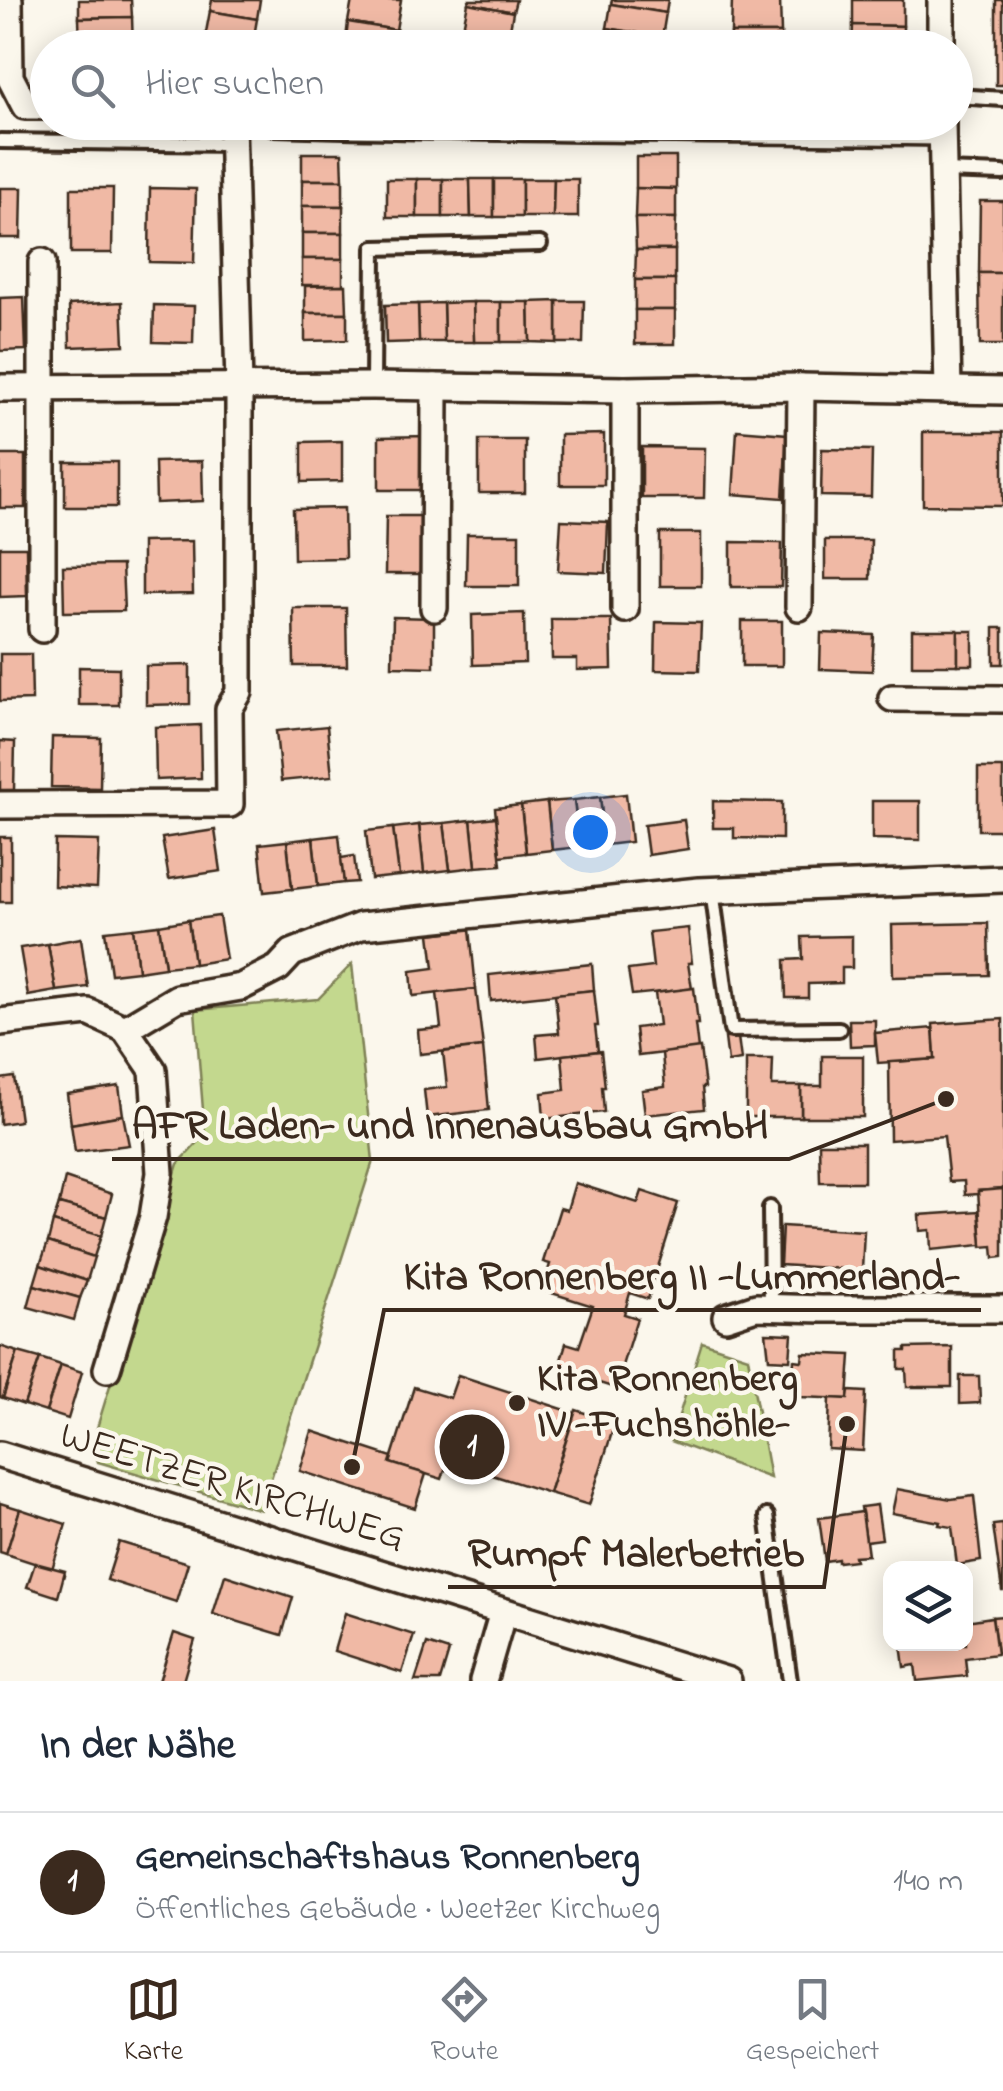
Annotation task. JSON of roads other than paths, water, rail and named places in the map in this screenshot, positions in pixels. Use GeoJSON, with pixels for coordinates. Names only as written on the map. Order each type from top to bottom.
{"type":"FeatureCollection","features":[{"type":"Feature","properties":{"kind":"street"},"geometry":{"type":"LineString","coordinates":[[10,0],[10,77],[25,106],[30,106]]}},
{"type":"Feature","properties":{"kind":"street"},"geometry":{"type":"LineString","coordinates":[[940,0],[941,30]]}},
{"type":"Feature","properties":{"kind":"street"},"geometry":{"type":"LineString","coordinates":[[0,805],[230,804],[229,710],[240,692],[233,140]]}},
{"type":"Feature","properties":{"kind":"street"},"geometry":{"type":"LineString","coordinates":[[942,140],[948,390]]}},
{"type":"Feature","properties":{"kind":"street"},"geometry":{"type":"LineString","coordinates":[[42,262],[42,628]]}},
{"type":"Feature","properties":{"kind":"street"},"geometry":{"type":"LineString","coordinates":[[434,608],[436,387]]}},
{"type":"Feature","properties":{"kind":"street"},"geometry":{"type":"LineString","coordinates":[[799,606],[802,387]]}},
{"type":"Feature","properties":{"kind":"street"},"geometry":{"type":"LineString","coordinates":[[0,388],[802,387],[1003,391]]}},
{"type":"Feature","properties":{"kind":"street"},"geometry":{"type":"LineString","coordinates":[[626,390],[626,609]]}},
{"type":"Feature","properties":{"kind":"street"},"geometry":{"type":"LineString","coordinates":[[892,698],[1003,699]]}},
{"type":"Feature","properties":{"kind":"street"},"geometry":{"type":"LineString","coordinates":[[125,1029],[178,998],[241,987],[278,968],[292,953],[361,926],[712,890],[1003,880]]}},
{"type":"Feature","properties":{"kind":"street"},"geometry":{"type":"LineString","coordinates":[[0,1022],[88,1012],[125,1029],[153,1070],[160,1173],[152,1217],[107,1369]]}},
{"type":"Feature","properties":{"kind":"street"},"geometry":{"type":"LineString","coordinates":[[726,1317],[756,1307],[1003,1309]]}},
{"type":"Feature","properties":{"kind":"street","name":"WEETZER KIRCHWEG"},"geometry":{"type":"LineString","coordinates":[[0,1455],[728,1681]]}},
{"type":"Feature","properties":{"kind":"street"},"geometry":{"type":"LineString","coordinates":[[483,1681],[504,1612]]}},
{"type":"Feature","properties":{"kind":"lane"},"geometry":{"type":"LineString","coordinates":[[973,97],[1003,98]]}},
{"type":"Feature","properties":{"kind":"lane"},"geometry":{"type":"LineString","coordinates":[[0,141],[30,140]]}},
{"type":"Feature","properties":{"kind":"lane"},"geometry":{"type":"LineString","coordinates":[[943,171],[1003,173]]}},
{"type":"Feature","properties":{"kind":"lane"},"geometry":{"type":"LineString","coordinates":[[373,386],[374,248],[540,244]]}},
{"type":"Feature","properties":{"kind":"lane"},"geometry":{"type":"LineString","coordinates":[[712,890],[731,1030],[839,1029]]}},
{"type":"Feature","properties":{"kind":"lane"},"geometry":{"type":"LineString","coordinates":[[770,1208],[771,1307]]}},
{"type":"Feature","properties":{"kind":"lane"},"geometry":{"type":"LineString","coordinates":[[767,1516],[790,1681]]}},
{"type":"Feature","properties":{"kind":"place","name":"AFR Laden- und Innenausbau GmbH"},"geometry":{"type":"Point","coordinates":[946,1099]}},
{"type":"Feature","properties":{"kind":"place","name":"Kita Ronnenberg IV -Fuchshöhle-"},"geometry":{"type":"Point","coordinates":[517,1403]}},
{"type":"Feature","properties":{"kind":"place","name":"Rumpf Malerbetrieb"},"geometry":{"type":"Point","coordinates":[847,1424]}},
{"type":"Feature","properties":{"kind":"place","name":"Gemeinschaftshaus Ronnenberg"},"geometry":{"type":"Point","coordinates":[472,1447]}},
{"type":"Feature","properties":{"kind":"place","name":"Kita Ronnenberg II -Lummerland-"},"geometry":{"type":"Point","coordinates":[352,1467]}}]}
